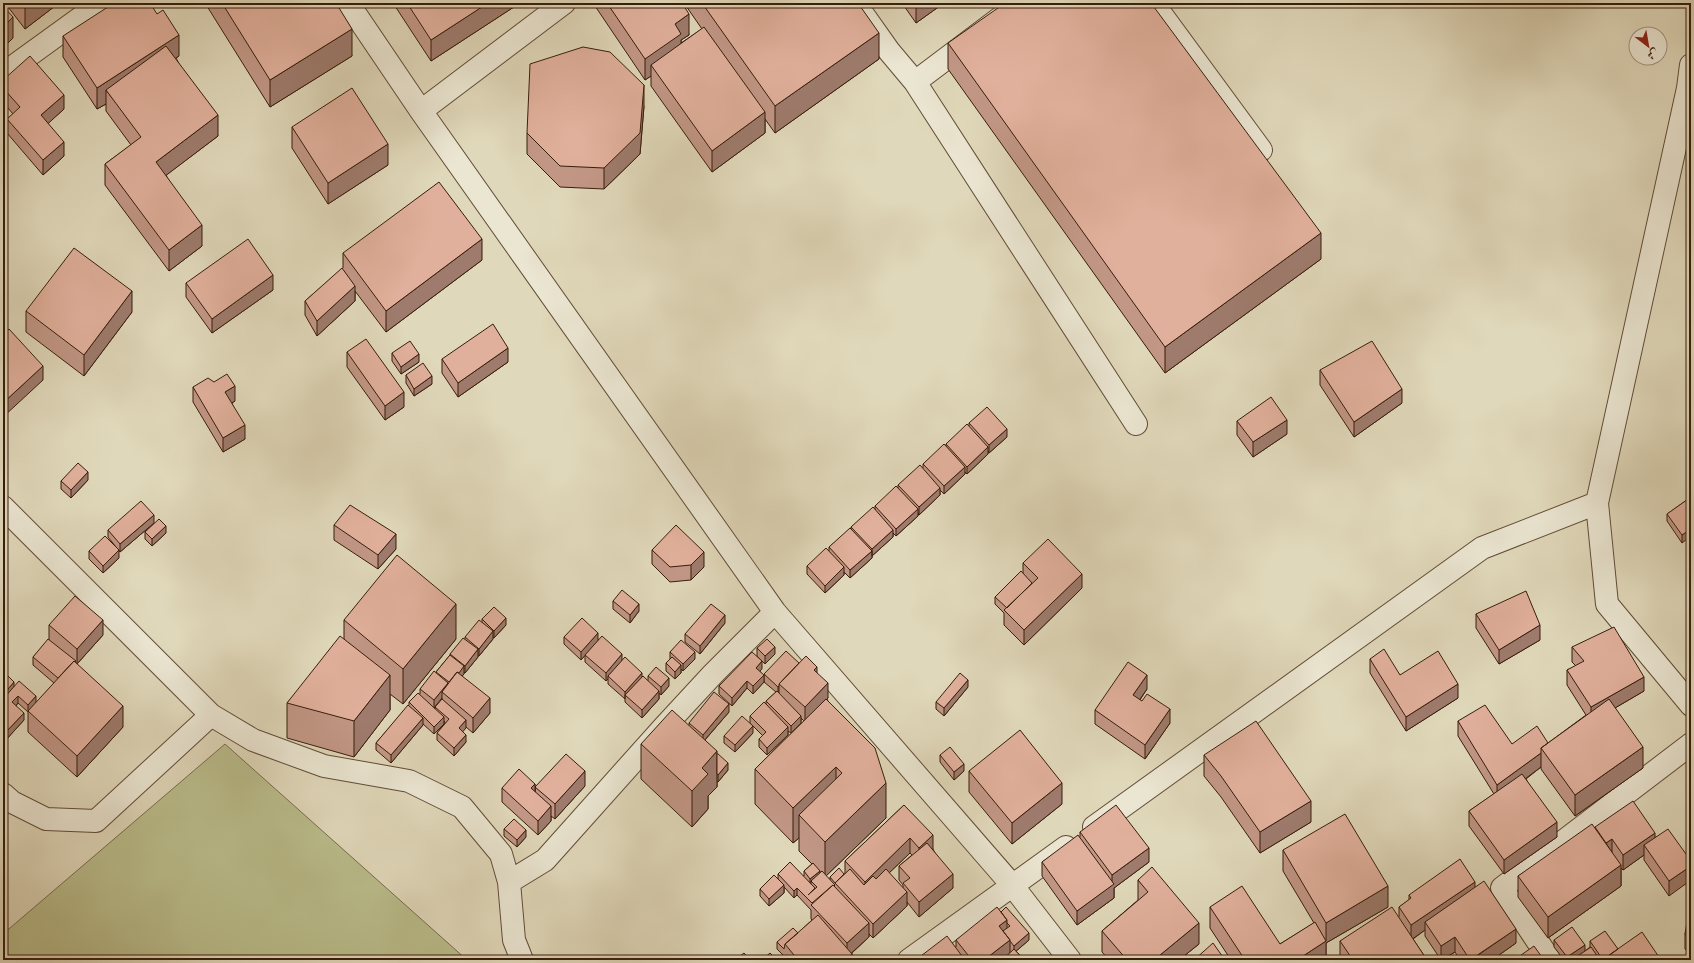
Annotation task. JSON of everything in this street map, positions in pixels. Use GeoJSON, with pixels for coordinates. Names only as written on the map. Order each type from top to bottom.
{"type":"FeatureCollection","features":[{"type":"Feature","properties":{"kind":"street"},"geometry":{"type":"LineString","coordinates":[[3,74],[101,3]]}},
{"type":"Feature","properties":{"kind":"street"},"geometry":{"type":"LineString","coordinates":[[348,3],[420,111],[775,612],[1012,885],[1070,960]]}},
{"type":"Feature","properties":{"kind":"street"},"geometry":{"type":"LineString","coordinates":[[420,111],[564,3]]}},
{"type":"Feature","properties":{"kind":"street"},"geometry":{"type":"LineString","coordinates":[[855,3],[889,51],[915,82],[1136,424]]}},
{"type":"Feature","properties":{"kind":"street"},"geometry":{"type":"LineString","coordinates":[[915,82],[1020,3]]}},
{"type":"Feature","properties":{"kind":"street"},"geometry":{"type":"LineString","coordinates":[[1153,3],[1261,150]]}},
{"type":"Feature","properties":{"kind":"street"},"geometry":{"type":"LineString","coordinates":[[1691,65],[1688,88],[1597,503],[1607,604],[1691,705]]}},
{"type":"Feature","properties":{"kind":"street"},"geometry":{"type":"LineString","coordinates":[[909,960],[1482,548],[1597,503]]}},
{"type":"Feature","properties":{"kind":"street"},"geometry":{"type":"LineString","coordinates":[[3,507],[211,715],[253,740],[324,766],[408,781],[462,807],[501,854],[509,882],[514,940],[522,960]]}},
{"type":"Feature","properties":{"kind":"street"},"geometry":{"type":"LineString","coordinates":[[509,882],[545,860],[713,674],[775,612]]}},
{"type":"Feature","properties":{"kind":"street"},"geometry":{"type":"LineString","coordinates":[[6,801],[46,819],[96,821],[211,715]]}},
{"type":"Feature","properties":{"kind":"street"},"geometry":{"type":"LineString","coordinates":[[1550,960],[1502,888],[1691,744]]}},
{"type":"Feature","properties":{"kind":"green space"},"geometry":{"type":"Polygon","coordinates":[[[225,744],[467,960],[3,960],[3,934],[225,744]]]}},
{"type":"Feature","properties":{"kind":"building"},"geometry":{"type":"Polygon","coordinates":[[[21,3],[32,3],[25,8],[21,3]]]}},
{"type":"Feature","properties":{"kind":"building"},"geometry":{"type":"Polygon","coordinates":[[[114,3],[150,3],[157,14],[163,10],[179,35],[97,88],[63,36],[114,3]]]}},
{"type":"Feature","properties":{"kind":"building"},"geometry":{"type":"Polygon","coordinates":[[[222,3],[336,3],[352,29],[270,80],[222,3]]]}},
{"type":"Feature","properties":{"kind":"building"},"geometry":{"type":"Polygon","coordinates":[[[407,3],[488,3],[431,40],[407,3]]]}},
{"type":"Feature","properties":{"kind":"building"},"geometry":{"type":"Polygon","coordinates":[[[607,3],[682,3],[689,14],[675,24],[681,34],[645,59],[607,3]]]}},
{"type":"Feature","properties":{"kind":"building"},"geometry":{"type":"Polygon","coordinates":[[[702,3],[858,3],[879,33],[775,106],[702,3]]]}},
{"type":"Feature","properties":{"kind":"building"},"geometry":{"type":"Polygon","coordinates":[[[1005,3],[1151,3],[1321,233],[1165,347],[948,43],[1005,3]]]}},
{"type":"Feature","properties":{"kind":"building"},"geometry":{"type":"Polygon","coordinates":[[[3,6],[13,17],[3,27],[3,6]]]}},
{"type":"Feature","properties":{"kind":"building"},"geometry":{"type":"Polygon","coordinates":[[[704,27],[765,112],[712,151],[651,65],[704,27]]]}},
{"type":"Feature","properties":{"kind":"building"},"geometry":{"type":"Polygon","coordinates":[[[166,46],[218,115],[156,162],[202,225],[169,250],[105,164],[141,137],[106,90],[166,46]]]}},
{"type":"Feature","properties":{"kind":"building"},"geometry":{"type":"Polygon","coordinates":[[[583,47],[610,52],[644,85],[640,133],[604,168],[560,166],[527,133],[530,64],[583,47]]]}},
{"type":"Feature","properties":{"kind":"building"},"geometry":{"type":"Polygon","coordinates":[[[30,56],[64,95],[41,115],[64,142],[43,160],[7,119],[20,107],[3,88],[3,80],[30,56]]]}},
{"type":"Feature","properties":{"kind":"building"},"geometry":{"type":"Polygon","coordinates":[[[352,88],[388,144],[328,183],[292,127],[352,88]]]}},
{"type":"Feature","properties":{"kind":"building"},"geometry":{"type":"Polygon","coordinates":[[[439,182],[482,239],[386,311],[343,253],[439,182]]]}},
{"type":"Feature","properties":{"kind":"building"},"geometry":{"type":"Polygon","coordinates":[[[248,239],[273,275],[212,319],[186,283],[248,239]]]}},
{"type":"Feature","properties":{"kind":"building"},"geometry":{"type":"Polygon","coordinates":[[[74,248],[132,291],[84,355],[26,311],[74,248]]]}},
{"type":"Feature","properties":{"kind":"building"},"geometry":{"type":"Polygon","coordinates":[[[342,268],[355,286],[317,321],[305,301],[342,268]]]}},
{"type":"Feature","properties":{"kind":"building"},"geometry":{"type":"Polygon","coordinates":[[[493,324],[508,348],[458,383],[442,359],[493,324]]]}},
{"type":"Feature","properties":{"kind":"building"},"geometry":{"type":"Polygon","coordinates":[[[9,329],[43,366],[3,403],[3,334],[9,329]]]}},
{"type":"Feature","properties":{"kind":"building"},"geometry":{"type":"Polygon","coordinates":[[[366,339],[404,392],[385,406],[347,352],[366,339]]]}},
{"type":"Feature","properties":{"kind":"building"},"geometry":{"type":"Polygon","coordinates":[[[410,341],[419,354],[401,367],[392,353],[410,341]]]}},
{"type":"Feature","properties":{"kind":"building"},"geometry":{"type":"Polygon","coordinates":[[[1372,341],[1402,389],[1354,422],[1320,370],[1372,341]]]}},
{"type":"Feature","properties":{"kind":"building"},"geometry":{"type":"Polygon","coordinates":[[[423,363],[432,376],[414,389],[406,375],[423,363]]]}},
{"type":"Feature","properties":{"kind":"building"},"geometry":{"type":"Polygon","coordinates":[[[227,374],[235,386],[225,392],[245,425],[223,438],[193,387],[208,378],[214,382],[227,374]]]}},
{"type":"Feature","properties":{"kind":"building"},"geometry":{"type":"Polygon","coordinates":[[[1271,397],[1287,420],[1253,442],[1237,421],[1271,397]]]}},
{"type":"Feature","properties":{"kind":"building"},"geometry":{"type":"Polygon","coordinates":[[[987,407],[1007,429],[989,445],[969,423],[987,407]]]}},
{"type":"Feature","properties":{"kind":"building"},"geometry":{"type":"Polygon","coordinates":[[[967,424],[988,447],[967,467],[946,444],[967,424]]]}},
{"type":"Feature","properties":{"kind":"building"},"geometry":{"type":"Polygon","coordinates":[[[944,444],[965,467],[944,486],[923,464],[944,444]]]}},
{"type":"Feature","properties":{"kind":"building"},"geometry":{"type":"Polygon","coordinates":[[[78,463],[88,472],[71,490],[61,481],[78,463]]]}},
{"type":"Feature","properties":{"kind":"building"},"geometry":{"type":"Polygon","coordinates":[[[920,465],[940,488],[919,507],[898,485],[920,465]]]}},
{"type":"Feature","properties":{"kind":"building"},"geometry":{"type":"Polygon","coordinates":[[[896,486],[918,509],[896,529],[875,506],[896,486]]]}},
{"type":"Feature","properties":{"kind":"building"},"geometry":{"type":"Polygon","coordinates":[[[1691,497],[1691,529],[1682,535],[1667,514],[1691,497]]]}},
{"type":"Feature","properties":{"kind":"building"},"geometry":{"type":"Polygon","coordinates":[[[141,501],[154,515],[120,544],[108,530],[141,501]]]}},
{"type":"Feature","properties":{"kind":"building"},"geometry":{"type":"Polygon","coordinates":[[[350,505],[396,534],[378,555],[334,525],[350,505]]]}},
{"type":"Feature","properties":{"kind":"building"},"geometry":{"type":"Polygon","coordinates":[[[873,507],[893,530],[872,549],[851,527],[873,507]]]}},
{"type":"Feature","properties":{"kind":"building"},"geometry":{"type":"Polygon","coordinates":[[[159,519],[166,526],[152,539],[145,532],[159,519]]]}},
{"type":"Feature","properties":{"kind":"building"},"geometry":{"type":"Polygon","coordinates":[[[676,525],[704,552],[691,565],[670,567],[652,550],[676,525]]]}},
{"type":"Feature","properties":{"kind":"building"},"geometry":{"type":"Polygon","coordinates":[[[850,528],[872,551],[850,570],[829,547],[850,528]]]}},
{"type":"Feature","properties":{"kind":"building"},"geometry":{"type":"Polygon","coordinates":[[[105,536],[119,550],[103,566],[89,551],[105,536]]]}},
{"type":"Feature","properties":{"kind":"building"},"geometry":{"type":"Polygon","coordinates":[[[1048,539],[1082,574],[1024,630],[1004,610],[1038,578],[1023,563],[1048,539]]]}},
{"type":"Feature","properties":{"kind":"building"},"geometry":{"type":"Polygon","coordinates":[[[826,548],[844,567],[825,586],[807,566],[826,548]]]}},
{"type":"Feature","properties":{"kind":"building"},"geometry":{"type":"Polygon","coordinates":[[[397,555],[456,604],[403,669],[344,620],[397,555]]]}},
{"type":"Feature","properties":{"kind":"building"},"geometry":{"type":"Polygon","coordinates":[[[1021,571],[1032,583],[1007,608],[995,597],[1021,571]]]}},
{"type":"Feature","properties":{"kind":"building"},"geometry":{"type":"Polygon","coordinates":[[[622,590],[639,604],[630,615],[613,601],[622,590]]]}},
{"type":"Feature","properties":{"kind":"building"},"geometry":{"type":"Polygon","coordinates":[[[1526,591],[1540,625],[1499,650],[1476,614],[1526,591]]]}},
{"type":"Feature","properties":{"kind":"building"},"geometry":{"type":"Polygon","coordinates":[[[75,596],[103,620],[77,649],[49,625],[75,596]]]}},
{"type":"Feature","properties":{"kind":"building"},"geometry":{"type":"Polygon","coordinates":[[[711,604],[725,615],[700,646],[685,634],[711,604]]]}},
{"type":"Feature","properties":{"kind":"building"},"geometry":{"type":"Polygon","coordinates":[[[494,607],[506,618],[494,631],[482,619],[494,607]]]}},
{"type":"Feature","properties":{"kind":"building"},"geometry":{"type":"Polygon","coordinates":[[[582,618],[598,633],[581,652],[564,637],[582,618]]]}},
{"type":"Feature","properties":{"kind":"building"},"geometry":{"type":"Polygon","coordinates":[[[479,620],[493,631],[479,649],[465,637],[479,620]]]}},
{"type":"Feature","properties":{"kind":"building"},"geometry":{"type":"Polygon","coordinates":[[[1614,627],[1644,677],[1591,707],[1567,670],[1584,661],[1572,647],[1614,627]]]}},
{"type":"Feature","properties":{"kind":"building"},"geometry":{"type":"Polygon","coordinates":[[[340,636],[390,675],[354,721],[287,703],[340,636]]]}},
{"type":"Feature","properties":{"kind":"building"},"geometry":{"type":"Polygon","coordinates":[[[602,636],[622,654],[606,673],[585,655],[602,636]]]}},
{"type":"Feature","properties":{"kind":"building"},"geometry":{"type":"Polygon","coordinates":[[[463,638],[478,649],[465,666],[450,654],[463,638]]]}},
{"type":"Feature","properties":{"kind":"building"},"geometry":{"type":"Polygon","coordinates":[[[48,639],[76,661],[74,661],[58,678],[33,657],[48,639]]]}},
{"type":"Feature","properties":{"kind":"building"},"geometry":{"type":"Polygon","coordinates":[[[767,639],[775,647],[765,656],[757,648],[767,639]]]}},
{"type":"Feature","properties":{"kind":"building"},"geometry":{"type":"Polygon","coordinates":[[[681,640],[695,652],[683,664],[670,652],[681,640]]]}},
{"type":"Feature","properties":{"kind":"building"},"geometry":{"type":"Polygon","coordinates":[[[1384,649],[1400,675],[1438,651],[1458,684],[1406,717],[1370,659],[1384,649]]]}},
{"type":"Feature","properties":{"kind":"building"},"geometry":{"type":"Polygon","coordinates":[[[786,651],[799,663],[779,684],[778,687],[764,674],[786,651]]]}},
{"type":"Feature","properties":{"kind":"building"},"geometry":{"type":"Polygon","coordinates":[[[752,652],[762,661],[756,668],[764,675],[753,686],[747,681],[732,698],[719,686],[752,652]]]}},
{"type":"Feature","properties":{"kind":"building"},"geometry":{"type":"Polygon","coordinates":[[[450,655],[464,666],[449,682],[436,672],[450,655]]]}},
{"type":"Feature","properties":{"kind":"building"},"geometry":{"type":"Polygon","coordinates":[[[806,656],[817,667],[814,670],[828,683],[805,707],[779,684],[806,656]]]}},
{"type":"Feature","properties":{"kind":"building"},"geometry":{"type":"Polygon","coordinates":[[[625,657],[642,673],[625,692],[608,676],[625,657]]]}},
{"type":"Feature","properties":{"kind":"building"},"geometry":{"type":"Polygon","coordinates":[[[672,657],[681,665],[675,672],[666,663],[672,657]]]}},
{"type":"Feature","properties":{"kind":"building"},"geometry":{"type":"Polygon","coordinates":[[[74,661],[123,706],[77,756],[28,711],[74,661]]]}},
{"type":"Feature","properties":{"kind":"building"},"geometry":{"type":"Polygon","coordinates":[[[1128,662],[1147,675],[1133,695],[1142,701],[1147,694],[1170,709],[1145,745],[1095,710],[1128,662]]]}},
{"type":"Feature","properties":{"kind":"building"},"geometry":{"type":"Polygon","coordinates":[[[656,667],[669,678],[661,687],[648,676],[656,667]]]}},
{"type":"Feature","properties":{"kind":"building"},"geometry":{"type":"Polygon","coordinates":[[[434,671],[448,683],[434,700],[420,689],[434,671]]]}},
{"type":"Feature","properties":{"kind":"building"},"geometry":{"type":"Polygon","coordinates":[[[457,672],[490,698],[473,718],[442,692],[457,672]]]}},
{"type":"Feature","properties":{"kind":"building"},"geometry":{"type":"Polygon","coordinates":[[[960,673],[968,680],[944,708],[936,702],[960,673]]]}},
{"type":"Feature","properties":{"kind":"building"},"geometry":{"type":"Polygon","coordinates":[[[8,676],[14,682],[3,695],[3,682],[8,676]]]}},
{"type":"Feature","properties":{"kind":"building"},"geometry":{"type":"Polygon","coordinates":[[[643,676],[659,691],[642,710],[625,695],[643,676]]]}},
{"type":"Feature","properties":{"kind":"building"},"geometry":{"type":"Polygon","coordinates":[[[19,681],[36,696],[28,705],[18,696],[12,702],[24,713],[4,734],[3,699],[19,681]]]}},
{"type":"Feature","properties":{"kind":"building"},"geometry":{"type":"Polygon","coordinates":[[[777,691],[801,716],[791,726],[766,701],[777,691]]]}},
{"type":"Feature","properties":{"kind":"building"},"geometry":{"type":"Polygon","coordinates":[[[714,692],[729,704],[703,735],[689,723],[714,692]]]}},
{"type":"Feature","properties":{"kind":"building"},"geometry":{"type":"Polygon","coordinates":[[[418,693],[444,717],[434,727],[409,702],[418,693]]]}},
{"type":"Feature","properties":{"kind":"building"},"geometry":{"type":"Polygon","coordinates":[[[442,699],[466,720],[459,728],[466,735],[454,748],[437,733],[449,719],[435,707],[442,699]]]}},
{"type":"Feature","properties":{"kind":"building"},"geometry":{"type":"Polygon","coordinates":[[[826,699],[875,748],[886,783],[825,842],[799,815],[842,773],[836,767],[793,808],[755,769],[826,699]]]}},
{"type":"Feature","properties":{"kind":"building"},"geometry":{"type":"Polygon","coordinates":[[[1609,699],[1643,747],[1575,795],[1541,748],[1609,699]]]}},
{"type":"Feature","properties":{"kind":"building"},"geometry":{"type":"Polygon","coordinates":[[[764,702],[788,727],[767,748],[759,739],[766,732],[750,716],[764,702]]]}},
{"type":"Feature","properties":{"kind":"building"},"geometry":{"type":"Polygon","coordinates":[[[408,705],[423,718],[391,755],[376,743],[408,705]]]}},
{"type":"Feature","properties":{"kind":"building"},"geometry":{"type":"Polygon","coordinates":[[[1485,705],[1512,744],[1537,726],[1548,743],[1541,748],[1541,753],[1497,785],[1458,721],[1485,705]]]}},
{"type":"Feature","properties":{"kind":"building"},"geometry":{"type":"Polygon","coordinates":[[[672,710],[717,751],[702,768],[708,774],[692,791],[641,744],[672,710]]]}},
{"type":"Feature","properties":{"kind":"building"},"geometry":{"type":"Polygon","coordinates":[[[742,716],[753,726],[735,745],[724,736],[742,716]]]}},
{"type":"Feature","properties":{"kind":"building"},"geometry":{"type":"Polygon","coordinates":[[[1256,721],[1311,801],[1260,832],[1221,776],[1204,755],[1256,721]]]}},
{"type":"Feature","properties":{"kind":"building"},"geometry":{"type":"Polygon","coordinates":[[[1020,730],[1062,783],[1012,823],[969,771],[1020,730]]]}},
{"type":"Feature","properties":{"kind":"building"},"geometry":{"type":"Polygon","coordinates":[[[950,747],[964,764],[954,772],[940,755],[950,747]]]}},
{"type":"Feature","properties":{"kind":"building"},"geometry":{"type":"Polygon","coordinates":[[[717,753],[728,763],[718,775],[717,774],[717,753]]]}},
{"type":"Feature","properties":{"kind":"building"},"geometry":{"type":"Polygon","coordinates":[[[566,754],[585,771],[555,804],[535,787],[566,754]]]}},
{"type":"Feature","properties":{"kind":"building"},"geometry":{"type":"Polygon","coordinates":[[[519,769],[535,784],[531,788],[551,806],[538,821],[502,788],[519,769]]]}},
{"type":"Feature","properties":{"kind":"building"},"geometry":{"type":"Polygon","coordinates":[[[1522,774],[1557,822],[1504,860],[1469,811],[1522,774]]]}},
{"type":"Feature","properties":{"kind":"building"},"geometry":{"type":"Polygon","coordinates":[[[1633,801],[1655,833],[1623,855],[1612,839],[1606,843],[1595,827],[1633,801]]]}},
{"type":"Feature","properties":{"kind":"building"},"geometry":{"type":"Polygon","coordinates":[[[904,805],[933,835],[919,848],[910,838],[865,882],[845,861],[904,805]]]}},
{"type":"Feature","properties":{"kind":"building"},"geometry":{"type":"Polygon","coordinates":[[[1116,805],[1149,848],[1112,875],[1080,832],[1116,805]]]}},
{"type":"Feature","properties":{"kind":"building"},"geometry":{"type":"Polygon","coordinates":[[[1345,814],[1388,886],[1326,923],[1283,850],[1345,814]]]}},
{"type":"Feature","properties":{"kind":"building"},"geometry":{"type":"Polygon","coordinates":[[[514,819],[526,830],[517,840],[504,829],[514,819]]]}},
{"type":"Feature","properties":{"kind":"building"},"geometry":{"type":"Polygon","coordinates":[[[1592,824],[1621,865],[1548,917],[1518,876],[1592,824]]]}},
{"type":"Feature","properties":{"kind":"building"},"geometry":{"type":"Polygon","coordinates":[[[1668,829],[1691,861],[1691,866],[1669,881],[1644,845],[1668,829]]]}},
{"type":"Feature","properties":{"kind":"building"},"geometry":{"type":"Polygon","coordinates":[[[1078,835],[1114,884],[1077,911],[1042,862],[1078,835]]]}},
{"type":"Feature","properties":{"kind":"building"},"geometry":{"type":"Polygon","coordinates":[[[927,843],[953,874],[919,902],[903,883],[910,878],[899,866],[927,843]]]}},
{"type":"Feature","properties":{"kind":"building"},"geometry":{"type":"Polygon","coordinates":[[[1460,859],[1475,882],[1411,925],[1399,907],[1411,898],[1409,895],[1460,859]]]}},
{"type":"Feature","properties":{"kind":"building"},"geometry":{"type":"Polygon","coordinates":[[[790,862],[815,888],[808,895],[817,887],[811,881],[822,871],[835,885],[833,885],[812,903],[797,888],[794,891],[778,874],[790,862]]]}},
{"type":"Feature","properties":{"kind":"building"},"geometry":{"type":"Polygon","coordinates":[[[813,863],[820,871],[810,879],[804,871],[813,863]]]}},
{"type":"Feature","properties":{"kind":"building"},"geometry":{"type":"Polygon","coordinates":[[[1152,867],[1199,923],[1154,960],[1127,960],[1102,931],[1148,892],[1138,880],[1152,867]]]}},
{"type":"Feature","properties":{"kind":"building"},"geometry":{"type":"Polygon","coordinates":[[[839,868],[844,874],[835,883],[830,877],[839,868]]]}},
{"type":"Feature","properties":{"kind":"building"},"geometry":{"type":"Polygon","coordinates":[[[850,869],[864,885],[873,876],[876,879],[886,869],[907,892],[873,924],[835,883],[850,869]]]}},
{"type":"Feature","properties":{"kind":"building"},"geometry":{"type":"Polygon","coordinates":[[[774,875],[784,885],[769,899],[760,889],[774,875]]]}},
{"type":"Feature","properties":{"kind":"building"},"geometry":{"type":"Polygon","coordinates":[[[1484,881],[1516,929],[1470,960],[1455,937],[1441,946],[1425,922],[1484,881]]]}},
{"type":"Feature","properties":{"kind":"building"},"geometry":{"type":"Polygon","coordinates":[[[833,885],[869,923],[847,943],[811,905],[833,885]]]}},
{"type":"Feature","properties":{"kind":"building"},"geometry":{"type":"Polygon","coordinates":[[[1242,886],[1280,944],[1315,922],[1326,941],[1297,960],[1245,960],[1210,907],[1242,886]]]}},
{"type":"Feature","properties":{"kind":"building"},"geometry":{"type":"Polygon","coordinates":[[[997,907],[1007,920],[999,926],[1010,940],[984,960],[972,960],[956,940],[997,907]]]}},
{"type":"Feature","properties":{"kind":"building"},"geometry":{"type":"Polygon","coordinates":[[[1006,907],[1029,933],[1014,946],[1003,931],[1010,926],[1001,912],[1006,907]]]}},
{"type":"Feature","properties":{"kind":"building"},"geometry":{"type":"Polygon","coordinates":[[[1392,907],[1427,960],[1353,960],[1340,941],[1392,907]]]}},
{"type":"Feature","properties":{"kind":"building"},"geometry":{"type":"Polygon","coordinates":[[[1691,914],[1691,941],[1685,934],[1688,916],[1691,914]]]}},
{"type":"Feature","properties":{"kind":"building"},"geometry":{"type":"Polygon","coordinates":[[[818,915],[852,954],[845,960],[798,960],[785,944],[818,915]]]}},
{"type":"Feature","properties":{"kind":"building"},"geometry":{"type":"Polygon","coordinates":[[[1572,927],[1585,945],[1567,957],[1554,940],[1572,927]]]}},
{"type":"Feature","properties":{"kind":"building"},"geometry":{"type":"Polygon","coordinates":[[[793,928],[798,933],[785,944],[784,949],[777,942],[793,928]]]}},
{"type":"Feature","properties":{"kind":"building"},"geometry":{"type":"Polygon","coordinates":[[[1605,931],[1618,949],[1603,960],[1590,941],[1605,931]]]}},
{"type":"Feature","properties":{"kind":"building"},"geometry":{"type":"Polygon","coordinates":[[[1642,932],[1661,960],[1602,960],[1642,932]]]}},
{"type":"Feature","properties":{"kind":"building"},"geometry":{"type":"Polygon","coordinates":[[[947,936],[965,960],[917,959],[947,936]]]}},
{"type":"Feature","properties":{"kind":"building"},"geometry":{"type":"Polygon","coordinates":[[[1213,943],[1225,960],[1194,960],[1213,943]]]}},
{"type":"Feature","properties":{"kind":"building"},"geometry":{"type":"Polygon","coordinates":[[[1534,946],[1544,960],[1514,960],[1534,946]]]}},
{"type":"Feature","properties":{"kind":"building"},"geometry":{"type":"Polygon","coordinates":[[[1591,947],[1600,960],[1573,959],[1591,947]]]}},
{"type":"Feature","properties":{"kind":"building"},"geometry":{"type":"Polygon","coordinates":[[[1014,949],[1024,960],[1002,960],[1014,949]]]}},
{"type":"Feature","properties":{"kind":"building"},"geometry":{"type":"Polygon","coordinates":[[[744,953],[750,960],[735,960],[744,953]]]}},
{"type":"Feature","properties":{"kind":"building"},"geometry":{"type":"Polygon","coordinates":[[[770,953],[777,960],[762,960],[770,953]]]}}]}
